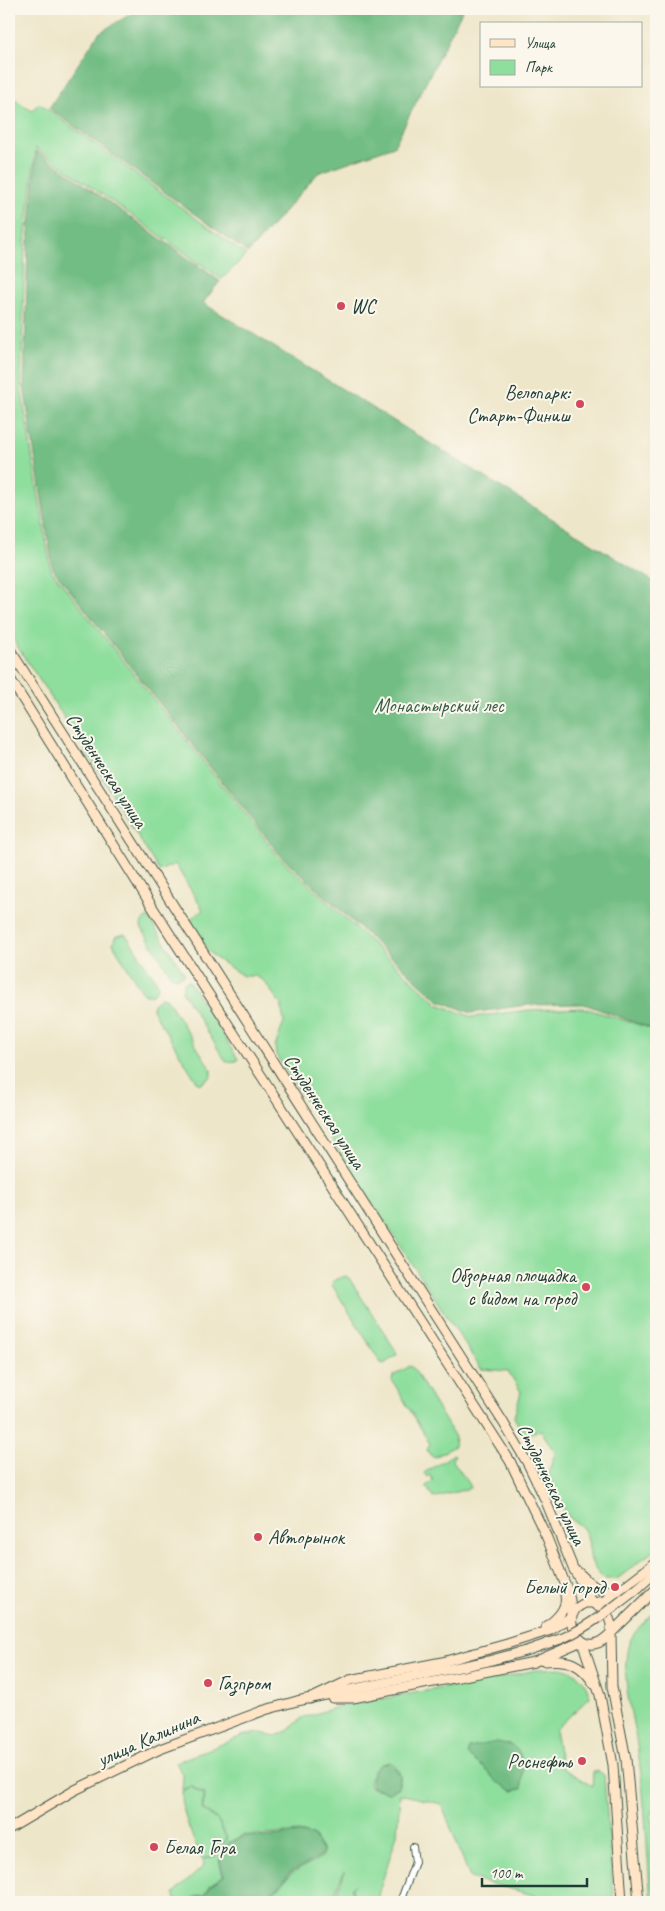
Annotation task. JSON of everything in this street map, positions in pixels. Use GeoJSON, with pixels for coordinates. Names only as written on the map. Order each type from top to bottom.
{"type":"FeatureCollection","features":[{"type":"Feature","properties":{"kind":"main road","name":"Студенческая улица"},"geometry":{"type":"LineString","coordinates":[[9,648],[503,1422],[528,1464],[545,1499],[573,1568],[593,1602]]}},
{"type":"Feature","properties":{"kind":"main road","name":"Студенческая улица"},"geometry":{"type":"LineString","coordinates":[[9,677],[158,916],[510,1461],[532,1505],[560,1573],[570,1600],[571,1617]]}},
{"type":"Feature","properties":{"kind":"main road"},"geometry":{"type":"LineString","coordinates":[[532,1505],[545,1499]]}},
{"type":"Feature","properties":{"kind":"main road"},"geometry":{"type":"LineString","coordinates":[[310,1699],[350,1680],[442,1662],[551,1630],[571,1617],[578,1607],[593,1602],[605,1601],[656,1562]]}},
{"type":"Feature","properties":{"kind":"main road"},"geometry":{"type":"LineString","coordinates":[[573,1568],[598,1590],[609,1591],[623,1588]]}},
{"type":"Feature","properties":{"kind":"main road"},"geometry":{"type":"LineString","coordinates":[[310,1699],[488,1661],[530,1650],[580,1629],[638,1588],[656,1572]]}},
{"type":"Feature","properties":{"kind":"main road"},"geometry":{"type":"LineString","coordinates":[[507,1644],[546,1627],[556,1620],[566,1600],[560,1573]]}},
{"type":"Feature","properties":{"kind":"main road"},"geometry":{"type":"LineString","coordinates":[[534,1662],[582,1641],[592,1645],[597,1644],[656,1589]]}},
{"type":"Feature","properties":{"kind":"main road"},"geometry":{"type":"LineString","coordinates":[[593,1602],[609,1616],[612,1626],[610,1633],[612,1687],[626,1759],[639,1898]]}},
{"type":"Feature","properties":{"kind":"main road"},"geometry":{"type":"LineString","coordinates":[[571,1617],[572,1626],[582,1641],[600,1695],[613,1765],[622,1899]]}},
{"type":"Feature","properties":{"kind":"main road"},"geometry":{"type":"LineString","coordinates":[[310,1699],[353,1698],[534,1662],[564,1659],[582,1668],[600,1695]]}},
{"type":"Feature","properties":{"kind":"main road","name":"улица Калинина"},"geometry":{"type":"LineString","coordinates":[[9,1830],[75,1790],[160,1749],[265,1710],[310,1699]]}},
{"type":"Feature","properties":{"kind":"street"},"geometry":{"type":"LineString","coordinates":[[400,1902],[415,1862],[413,1847]]}},
{"type":"Feature","properties":{"kind":"green space"},"geometry":{"type":"Polygon","coordinates":[[[139,9],[463,9],[394,146],[318,173],[248,253],[49,108],[99,33],[139,9]]]}},
{"type":"Feature","properties":{"kind":"green space"},"geometry":{"type":"Polygon","coordinates":[[[12,97],[32,111],[39,103],[246,255],[222,279],[36,148],[25,242],[21,388],[51,570],[279,857],[438,1004],[472,1017],[529,1010],[584,1008],[656,1030],[656,1549],[617,1579],[604,1579],[593,1566],[584,1530],[569,1517],[548,1474],[555,1453],[541,1430],[525,1437],[514,1417],[521,1392],[508,1371],[481,1369],[276,1055],[275,1047],[284,1022],[281,1005],[264,981],[255,976],[243,976],[214,957],[206,948],[190,919],[203,910],[175,864],[159,871],[81,743],[9,632],[9,104],[12,97]]]}},
{"type":"Feature","properties":{"kind":"green space","name":"Монастырский лес"},"geometry":{"type":"Polygon","coordinates":[[[37,151],[220,281],[203,303],[656,583],[656,1030],[584,1004],[527,1005],[471,1013],[438,1000],[280,855],[53,569],[24,387],[28,242],[37,151]]]}},
{"type":"Feature","properties":{"kind":"green space"},"geometry":{"type":"Polygon","coordinates":[[[148,917],[185,974],[177,978],[171,975],[141,927],[142,921],[148,917]]]}},
{"type":"Feature","properties":{"kind":"green space"},"geometry":{"type":"Polygon","coordinates":[[[124,934],[158,984],[157,990],[151,995],[146,995],[142,992],[113,944],[115,937],[124,934]]]}},
{"type":"Feature","properties":{"kind":"green space"},"geometry":{"type":"Polygon","coordinates":[[[189,981],[238,1059],[237,1061],[226,1062],[182,991],[184,983],[189,981]]]}},
{"type":"Feature","properties":{"kind":"green space"},"geometry":{"type":"Polygon","coordinates":[[[162,997],[167,999],[212,1071],[211,1077],[201,1084],[197,1082],[153,1011],[153,1004],[162,997]]]}},
{"type":"Feature","properties":{"kind":"green space"},"geometry":{"type":"Polygon","coordinates":[[[345,1276],[349,1278],[396,1351],[397,1355],[384,1364],[381,1363],[332,1285],[333,1281],[345,1276]]]}},
{"type":"Feature","properties":{"kind":"green space"},"geometry":{"type":"Polygon","coordinates":[[[410,1366],[455,1437],[454,1446],[435,1457],[430,1455],[427,1450],[430,1444],[392,1380],[393,1376],[410,1366]]]}},
{"type":"Feature","properties":{"kind":"green space"},"geometry":{"type":"Polygon","coordinates":[[[454,1454],[455,1456],[452,1459],[471,1488],[433,1498],[426,1486],[433,1481],[430,1475],[427,1477],[424,1473],[454,1454]]]}},
{"type":"Feature","properties":{"kind":"green space"},"geometry":{"type":"Polygon","coordinates":[[[656,1611],[656,1801],[650,1817],[656,1828],[656,1902],[651,1902],[642,1784],[626,1684],[626,1659],[632,1637],[639,1627],[656,1611]]]}},
{"type":"Feature","properties":{"kind":"green space"},"geometry":{"type":"Polygon","coordinates":[[[560,1668],[576,1674],[583,1682],[590,1697],[555,1730],[562,1768],[592,1786],[593,1772],[598,1771],[604,1775],[614,1902],[559,1902],[470,1878],[441,1804],[400,1794],[397,1834],[378,1895],[382,1902],[356,1902],[352,1888],[355,1884],[351,1888],[355,1902],[335,1902],[344,1871],[336,1890],[334,1902],[261,1902],[282,1885],[290,1874],[320,1858],[324,1852],[313,1835],[299,1832],[245,1835],[228,1843],[219,1861],[223,1876],[211,1884],[204,1895],[198,1895],[189,1902],[175,1902],[174,1893],[204,1866],[203,1860],[217,1855],[202,1859],[183,1809],[182,1791],[191,1787],[203,1795],[202,1810],[218,1821],[226,1838],[218,1854],[227,1838],[218,1820],[203,1809],[204,1794],[191,1786],[182,1790],[183,1777],[176,1762],[245,1735],[261,1733],[276,1736],[289,1730],[302,1718],[341,1706],[540,1669],[560,1668]],[[509,1743],[467,1755],[483,1767],[497,1782],[509,1743]],[[390,1762],[382,1764],[373,1772],[369,1784],[371,1788],[389,1792],[398,1788],[401,1776],[395,1765],[390,1762]]]}},
{"type":"Feature","properties":{"kind":"green space"},"geometry":{"type":"Polygon","coordinates":[[[496,1742],[513,1747],[521,1756],[523,1770],[522,1788],[513,1791],[497,1782],[483,1767],[467,1755],[469,1748],[496,1742]]]}},
{"type":"Feature","properties":{"kind":"green space"},"geometry":{"type":"Polygon","coordinates":[[[390,1762],[400,1776],[398,1787],[389,1792],[372,1787],[373,1774],[377,1768],[381,1764],[390,1762]]]}},
{"type":"Feature","properties":{"kind":"green space"},"geometry":{"type":"Polygon","coordinates":[[[299,1833],[313,1835],[323,1852],[319,1857],[289,1873],[281,1885],[262,1901],[190,1902],[198,1896],[205,1896],[212,1884],[224,1876],[220,1861],[228,1843],[245,1836],[265,1837],[299,1833]]]}},
{"type":"Feature","properties":{"kind":"place","name":"WC"},"geometry":{"type":"Point","coordinates":[341,306]}},
{"type":"Feature","properties":{"kind":"place","name":"Велопарк: Старт-Финиш"},"geometry":{"type":"Point","coordinates":[580,404]}},
{"type":"Feature","properties":{"kind":"place","name":"Обзорная площадка с видом на город"},"geometry":{"type":"Point","coordinates":[586,1287]}},
{"type":"Feature","properties":{"kind":"place","name":"Авторынок"},"geometry":{"type":"Point","coordinates":[258,1537]}},
{"type":"Feature","properties":{"kind":"place","name":"Белый город"},"geometry":{"type":"Point","coordinates":[615,1587]}},
{"type":"Feature","properties":{"kind":"place","name":"Газпром"},"geometry":{"type":"Point","coordinates":[208,1683]}},
{"type":"Feature","properties":{"kind":"place","name":"Роснефть"},"geometry":{"type":"Point","coordinates":[582,1761]}},
{"type":"Feature","properties":{"kind":"place","name":"Белая Гора"},"geometry":{"type":"Point","coordinates":[154,1847]}}]}
